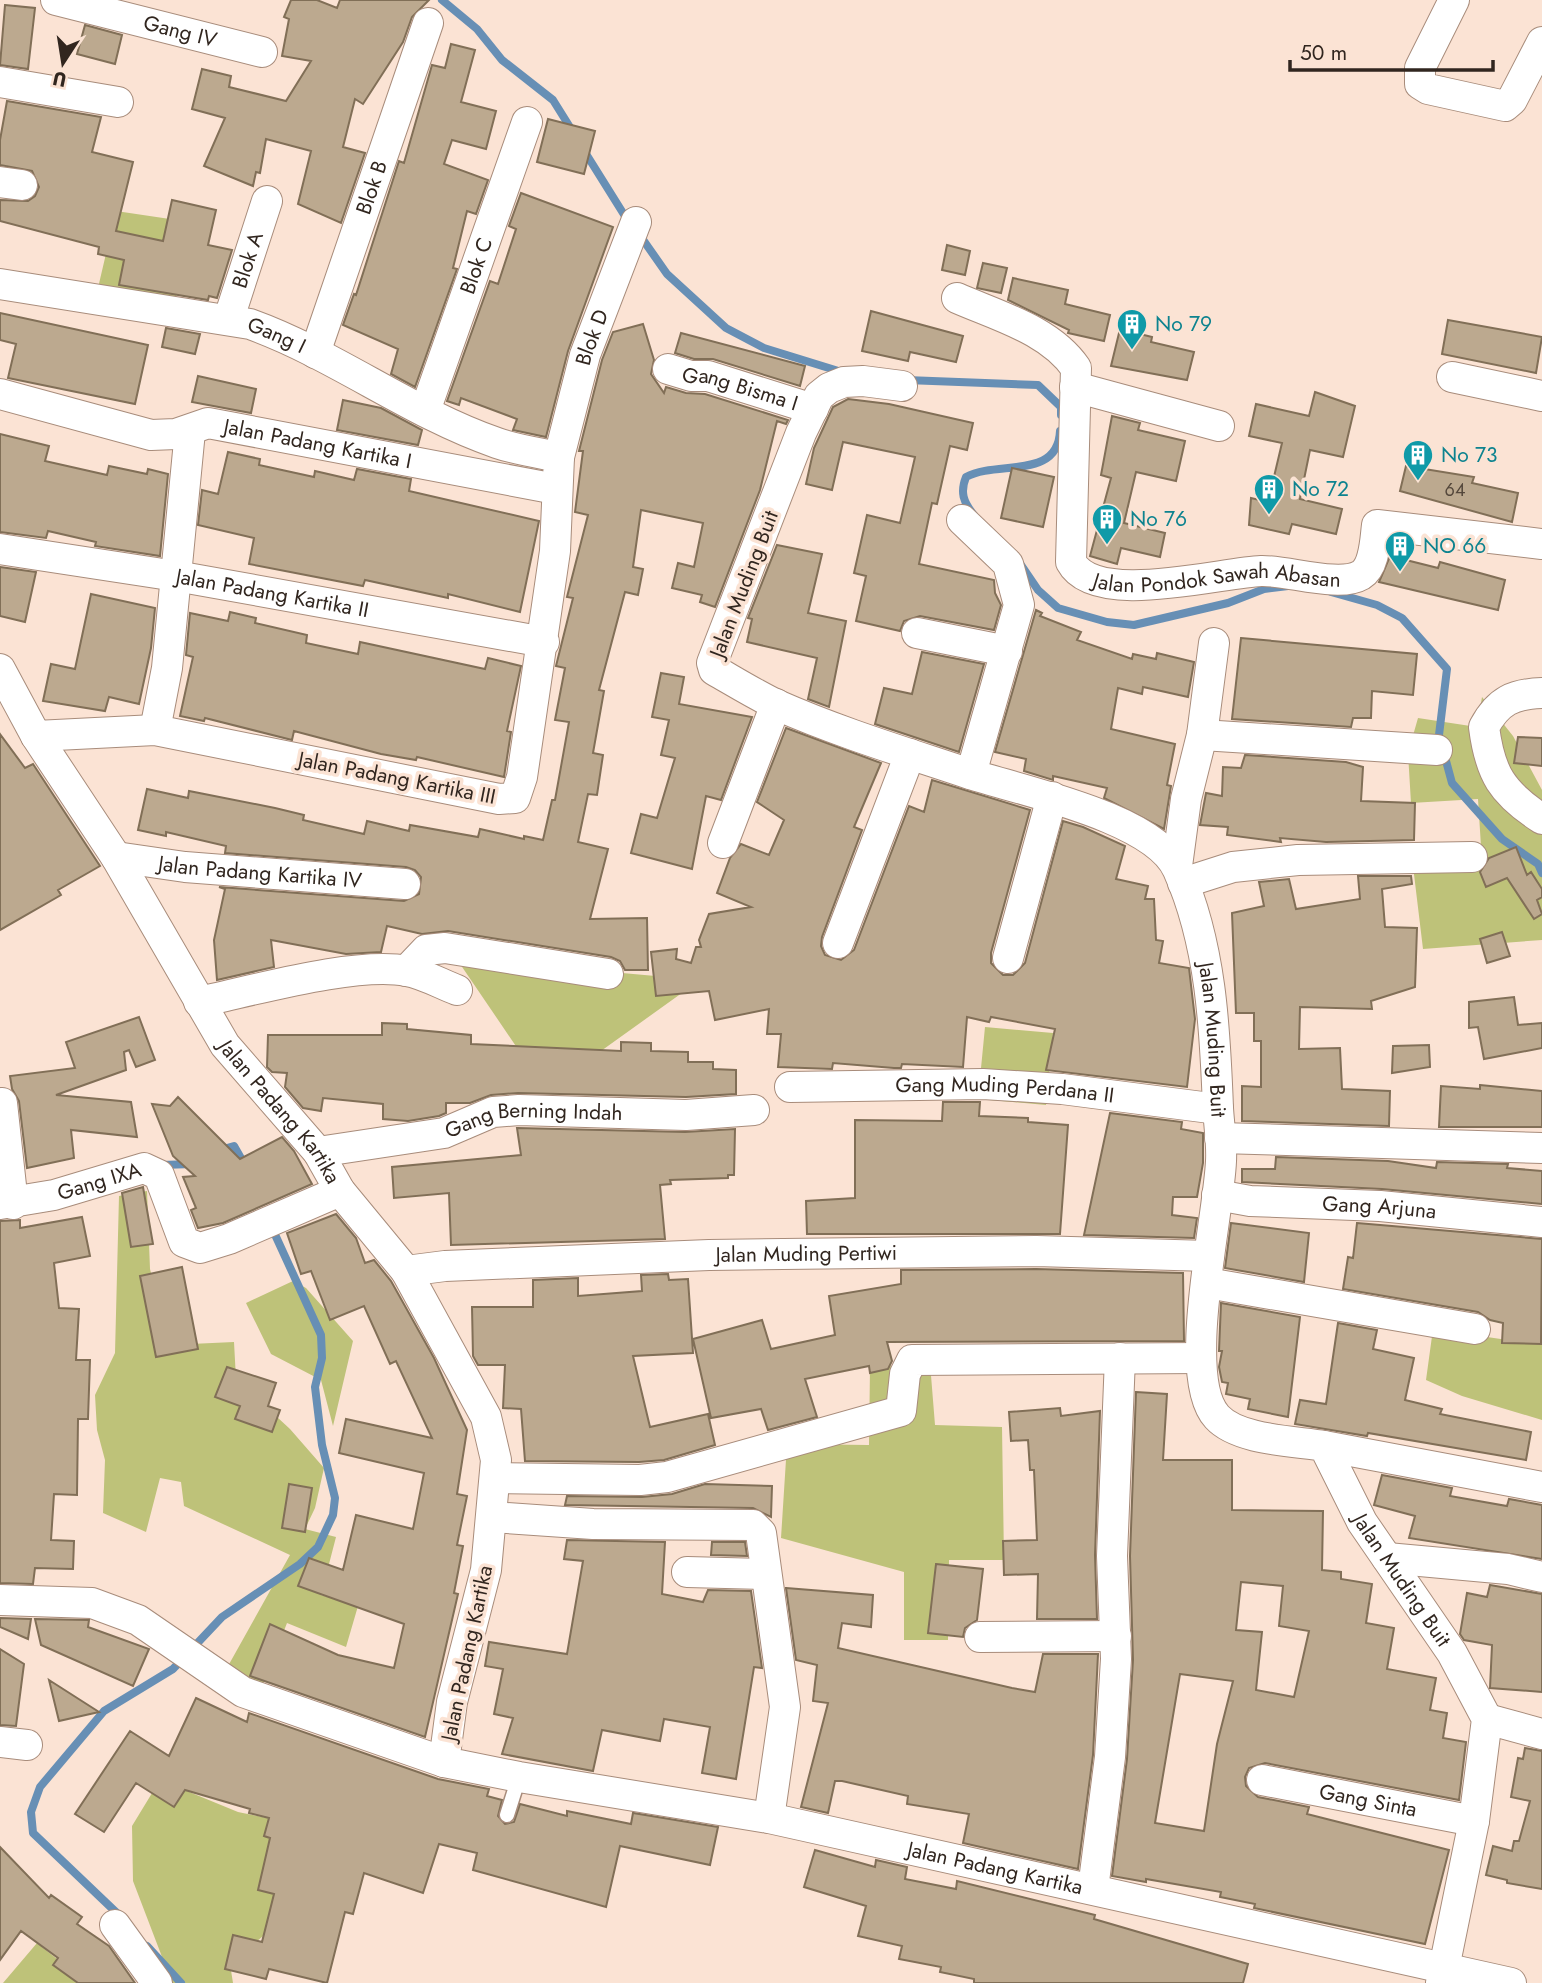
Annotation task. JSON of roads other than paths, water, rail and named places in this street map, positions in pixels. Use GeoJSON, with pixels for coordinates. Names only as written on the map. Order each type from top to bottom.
{"type":"FeatureCollection","features":[{"type":"Feature","properties":{"kind":"street","name":"Gang IV"},"geometry":{"type":"LineString","coordinates":[[56,0],[262,52]]}},
{"type":"Feature","properties":{"kind":"street"},"geometry":{"type":"LineString","coordinates":[[1454,0],[1420,68],[1420,84],[1427,89],[1505,106],[1512,100],[1542,42]]}},
{"type":"Feature","properties":{"kind":"street","name":"Blok B"},"geometry":{"type":"LineString","coordinates":[[315,353],[428,23]]}},
{"type":"Feature","properties":{"kind":"street"},"geometry":{"type":"LineString","coordinates":[[0,82],[118,102]]}},
{"type":"Feature","properties":{"kind":"street","name":"Blok C"},"geometry":{"type":"LineString","coordinates":[[425,411],[527,122]]}},
{"type":"Feature","properties":{"kind":"street","name":"Blok A"},"geometry":{"type":"LineString","coordinates":[[229,318],[267,201]]}},
{"type":"Feature","properties":{"kind":"street","name":"Blok D"},"geometry":{"type":"LineString","coordinates":[[546,455],[636,222]]}},
{"type":"Feature","properties":{"kind":"street","name":"Gang I"},"geometry":{"type":"LineString","coordinates":[[0,284],[150,309],[229,318],[278,334],[425,411],[497,443],[546,455]]}},
{"type":"Feature","properties":{"kind":"street","name":"Jalan Pondok Sawah Abasan"},"geometry":{"type":"LineString","coordinates":[[957,298],[1042,336],[1065,352],[1076,368],[1071,562],[1077,573],[1084,578],[1112,584],[1150,585],[1261,571],[1342,580],[1362,575],[1370,566],[1377,525],[1542,544]]}},
{"type":"Feature","properties":{"kind":"street","name":"Gang Bisma I"},"geometry":{"type":"LineString","coordinates":[[668,369],[691,376],[708,376],[813,409]]}},
{"type":"Feature","properties":{"kind":"street"},"geometry":{"type":"LineString","coordinates":[[1452,377],[1542,396]]}},
{"type":"Feature","properties":{"kind":"street","name":"Jalan Muding Buit"},"geometry":{"type":"LineString","coordinates":[[902,387],[844,382],[819,396],[712,663],[715,670],[776,704],[910,754],[1052,797],[1114,821],[1156,844],[1180,875],[1211,993],[1219,1124],[1217,1195],[1201,1358],[1208,1401],[1216,1416],[1233,1431],[1324,1446],[1362,1522],[1452,1653],[1488,1720]]}},
{"type":"Feature","properties":{"kind":"street"},"geometry":{"type":"LineString","coordinates":[[1075,387],[1219,426]]}},
{"type":"Feature","properties":{"kind":"street","name":"Jalan Padang Kartika I"},"geometry":{"type":"LineString","coordinates":[[0,394],[151,435],[190,431],[208,423],[556,489]]}},
{"type":"Feature","properties":{"kind":"street"},"geometry":{"type":"LineString","coordinates":[[155,730],[167,668],[190,431]]}},
{"type":"Feature","properties":{"kind":"street","name":"Jalan Padang Kartika III"},"geometry":{"type":"LineString","coordinates":[[36,736],[155,730],[510,800],[515,798],[522,777],[544,642],[558,523],[556,489],[546,455]]}},
{"type":"Feature","properties":{"kind":"street"},"geometry":{"type":"LineString","coordinates":[[962,520],[999,551],[1009,564],[1019,605],[971,774]]}},
{"type":"Feature","properties":{"kind":"street","name":"Jalan Padang Kartika II"},"geometry":{"type":"LineString","coordinates":[[0,549],[176,576],[544,642]]}},
{"type":"Feature","properties":{"kind":"street"},"geometry":{"type":"LineString","coordinates":[[917,633],[1007,651]]}},
{"type":"Feature","properties":{"kind":"street"},"geometry":{"type":"LineString","coordinates":[[1214,643],[1202,735],[1186,799],[1180,875],[1298,860],[1472,857]]}},
{"type":"Feature","properties":{"kind":"street","name":"Jalan Padang Kartika"},"geometry":{"type":"LineString","coordinates":[[0,669],[36,736],[116,857],[225,1045],[318,1152],[340,1191],[406,1271],[486,1417],[496,1460],[486,1570],[452,1702],[444,1762],[769,1818],[1093,1889],[1444,1976],[1511,1983]]}},
{"type":"Feature","properties":{"kind":"street"},"geometry":{"type":"LineString","coordinates":[[1542,692],[1520,694],[1505,699],[1484,727],[1489,759],[1501,786],[1542,819]]}},
{"type":"Feature","properties":{"kind":"street"},"geometry":{"type":"LineString","coordinates":[[723,843],[776,704]]}},
{"type":"Feature","properties":{"kind":"street"},"geometry":{"type":"LineString","coordinates":[[1202,735],[1437,750]]}},
{"type":"Feature","properties":{"kind":"street"},"geometry":{"type":"LineString","coordinates":[[838,943],[910,754]]}},
{"type":"Feature","properties":{"kind":"street"},"geometry":{"type":"LineString","coordinates":[[1007,958],[1052,797]]}},
{"type":"Feature","properties":{"kind":"street","name":"Jalan Padang Kartika IV"},"geometry":{"type":"LineString","coordinates":[[116,857],[185,867],[405,884]]}},
{"type":"Feature","properties":{"kind":"street"},"geometry":{"type":"LineString","coordinates":[[406,971],[426,950],[445,948],[608,974]]}},
{"type":"Feature","properties":{"kind":"street"},"geometry":{"type":"LineString","coordinates":[[199,1002],[337,974],[406,971],[457,990]]}},
{"type":"Feature","properties":{"kind":"street","name":"Gang Muding Perdana II"},"geometry":{"type":"LineString","coordinates":[[790,1087],[983,1084],[1062,1089],[1219,1124],[1542,1147]]}},
{"type":"Feature","properties":{"kind":"street"},"geometry":{"type":"LineString","coordinates":[[2,1103],[6,1204]]}},
{"type":"Feature","properties":{"kind":"street","name":"Gang Berning Indah"},"geometry":{"type":"LineString","coordinates":[[318,1152],[444,1133],[493,1112],[519,1110],[686,1115],[754,1111]]}},
{"type":"Feature","properties":{"kind":"street","name":"Gang IXA"},"geometry":{"type":"LineString","coordinates":[[6,1204],[54,1195],[145,1168],[159,1175],[184,1242],[200,1248],[229,1239],[340,1191]]}},
{"type":"Feature","properties":{"kind":"street","name":"Gang Arjuna"},"geometry":{"type":"LineString","coordinates":[[1217,1195],[1250,1201],[1380,1206],[1542,1222]]}},
{"type":"Feature","properties":{"kind":"street","name":"Jalan Muding Pertiwi"},"geometry":{"type":"LineString","coordinates":[[406,1271],[445,1266],[709,1255],[1036,1251],[1208,1269],[1475,1329]]}},
{"type":"Feature","properties":{"kind":"street"},"geometry":{"type":"LineString","coordinates":[[1093,1889],[1110,1757],[1116,1636],[1112,1556],[1120,1358]]}},
{"type":"Feature","properties":{"kind":"street"},"geometry":{"type":"LineString","coordinates":[[495,1478],[640,1480],[667,1476],[901,1411],[905,1374],[912,1360],[1201,1358]]}},
{"type":"Feature","properties":{"kind":"street"},"geometry":{"type":"LineString","coordinates":[[1324,1446],[1542,1488]]}},
{"type":"Feature","properties":{"kind":"street"},"geometry":{"type":"LineString","coordinates":[[492,1517],[593,1524],[753,1525],[761,1533],[785,1707],[769,1818]]}},
{"type":"Feature","properties":{"kind":"street"},"geometry":{"type":"LineString","coordinates":[[1387,1558],[1508,1569],[1542,1577]]}},
{"type":"Feature","properties":{"kind":"street"},"geometry":{"type":"LineString","coordinates":[[687,1572],[766,1574]]}},
{"type":"Feature","properties":{"kind":"street"},"geometry":{"type":"LineString","coordinates":[[0,1600],[92,1603],[138,1620],[243,1692],[444,1762]]}},
{"type":"Feature","properties":{"kind":"street"},"geometry":{"type":"LineString","coordinates":[[980,1637],[1116,1636]]}},
{"type":"Feature","properties":{"kind":"street"},"geometry":{"type":"LineString","coordinates":[[1444,1976],[1474,1821],[1488,1720],[1542,1734]]}},
{"type":"Feature","properties":{"kind":"street","name":"Gang Sinta"},"geometry":{"type":"LineString","coordinates":[[1262,1780],[1474,1821]]}},
{"type":"Feature","properties":{"kind":"street"},"geometry":{"type":"LineString","coordinates":[[115,1925],[157,1983]]}},
{"type":"Feature","properties":{"kind":"lane"},"geometry":{"type":"LineString","coordinates":[[507,1815],[519,1777]]}},
{"type":"Feature","properties":{"kind":"waterway"},"geometry":{"type":"LineString","coordinates":[[442,0],[477,29],[502,60],[553,100],[573,132]]}},
{"type":"Feature","properties":{"kind":"waterway"},"geometry":{"type":"LineString","coordinates":[[583,149],[628,221]]}},
{"type":"Feature","properties":{"kind":"waterway"},"geometry":{"type":"LineString","coordinates":[[639,234],[667,274],[726,328],[764,348],[845,373]]}},
{"type":"Feature","properties":{"kind":"waterway"},"geometry":{"type":"LineString","coordinates":[[906,380],[1038,385],[1061,407],[1061,415]]}},
{"type":"Feature","properties":{"kind":"waterway"},"geometry":{"type":"LineString","coordinates":[[974,515],[964,497],[966,477],[979,472],[1038,463],[1049,456],[1057,446],[1060,431]]}},
{"type":"Feature","properties":{"kind":"waterway"},"geometry":{"type":"LineString","coordinates":[[1019,562],[1038,590],[1058,608],[1107,622],[1134,625],[1228,603],[1264,589],[1288,586]]}},
{"type":"Feature","properties":{"kind":"waterway"},"geometry":{"type":"LineString","coordinates":[[1331,592],[1377,605],[1402,618],[1447,669],[1439,735],[1452,783],[1502,839],[1538,864],[1542,873]]}},
{"type":"Feature","properties":{"kind":"waterway"},"geometry":{"type":"LineString","coordinates":[[220,1150],[234,1146],[246,1167]]}},
{"type":"Feature","properties":{"kind":"waterway"},"geometry":{"type":"LineString","coordinates":[[161,1165],[193,1164]]}},
{"type":"Feature","properties":{"kind":"waterway"},"geometry":{"type":"LineString","coordinates":[[120,1916],[33,1833],[31,1812],[40,1787],[104,1711],[173,1669],[222,1617],[300,1564],[318,1547],[333,1515],[335,1498],[322,1445],[315,1387],[322,1358],[321,1335],[272,1228]]}},
{"type":"Feature","properties":{"kind":"waterway"},"geometry":{"type":"LineString","coordinates":[[147,1946],[181,1983]]}},
{"type":"Feature","properties":{"kind":"place","name":"No 79"},"geometry":{"type":"Point","coordinates":[1132,351]}},
{"type":"Feature","properties":{"kind":"place","name":"No 73"},"geometry":{"type":"Point","coordinates":[1418,482]}},
{"type":"Feature","properties":{"kind":"place","name":"No 72"},"geometry":{"type":"Point","coordinates":[1269,516]}},
{"type":"Feature","properties":{"kind":"place","name":"No 76"},"geometry":{"type":"Point","coordinates":[1107,546]}},
{"type":"Feature","properties":{"kind":"place","name":"NO 66"},"geometry":{"type":"Point","coordinates":[1400,573]}}]}
